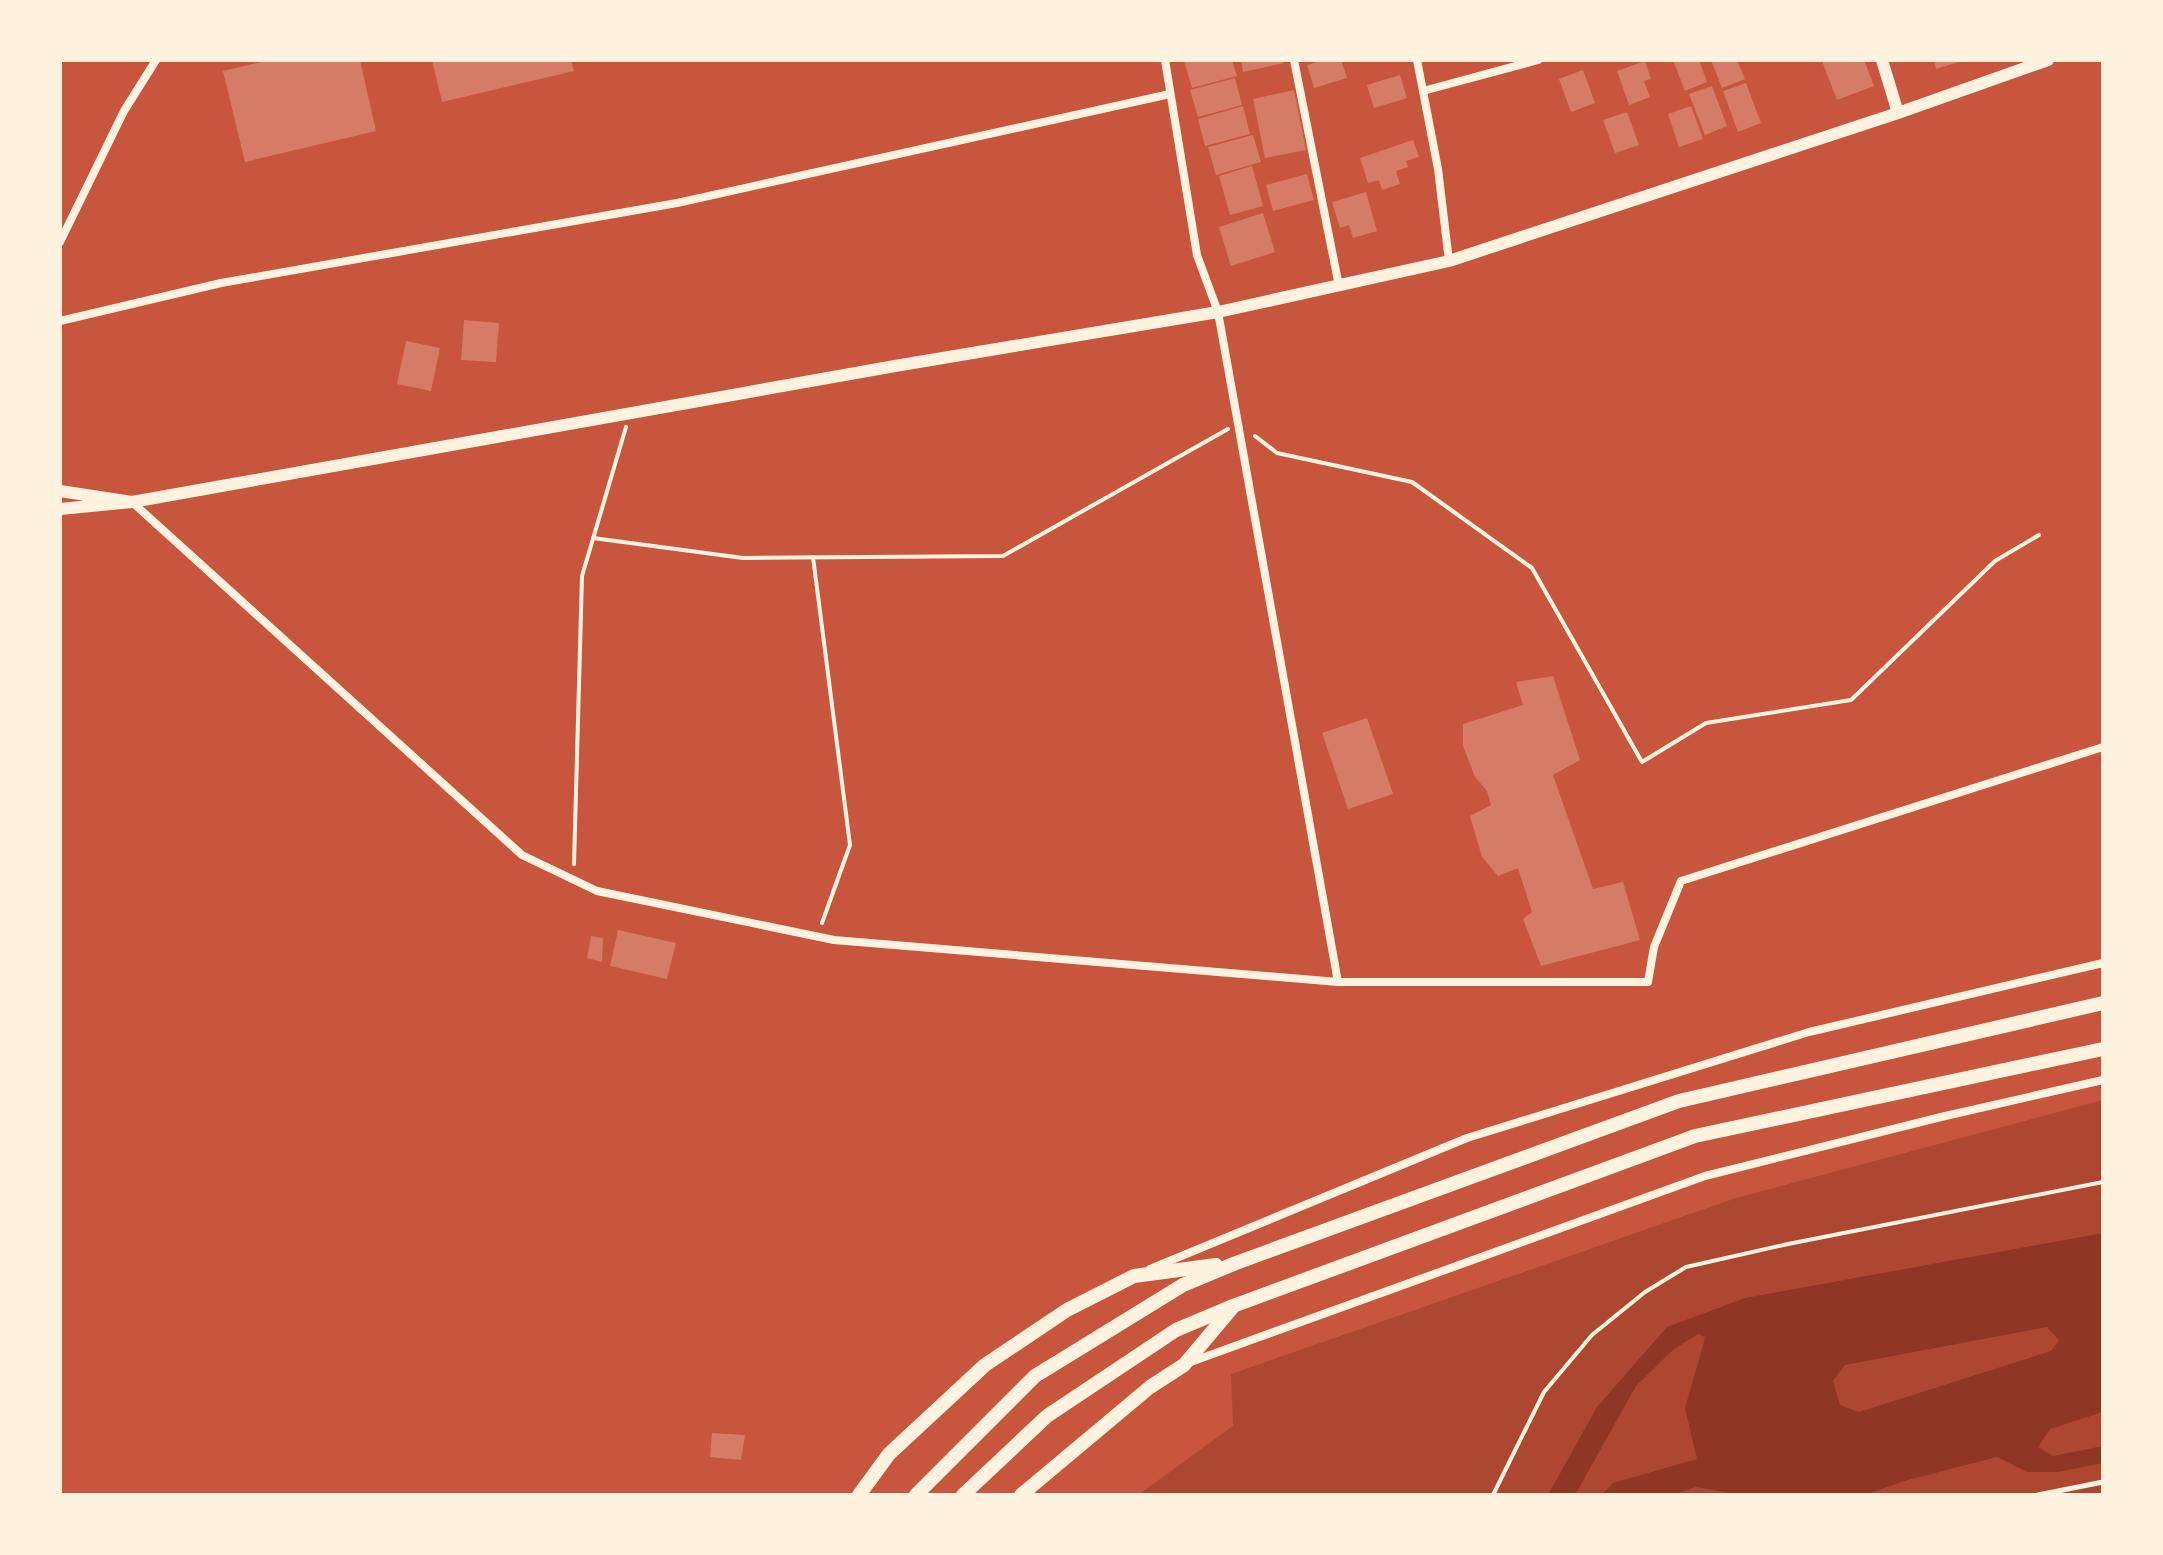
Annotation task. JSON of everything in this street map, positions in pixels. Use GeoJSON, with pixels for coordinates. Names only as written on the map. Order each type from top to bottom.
{"type":"FeatureCollection","features":[{"type":"Feature","properties":{"kind":"main road"},"geometry":{"type":"LineString","coordinates":[[916,1495],[1035,1376],[1183,1285],[1236,1263],[1679,1101],[2103,1003]]}},
{"type":"Feature","properties":{"kind":"main road"},"geometry":{"type":"LineString","coordinates":[[963,1495],[1047,1416],[1176,1330],[1233,1306],[1695,1136],[2103,1049]]}},
{"type":"Feature","properties":{"kind":"main road"},"geometry":{"type":"LineString","coordinates":[[859,1495],[889,1454],[985,1365],[1067,1310],[1134,1276],[1236,1263]]}},
{"type":"Feature","properties":{"kind":"main road"},"geometry":{"type":"LineString","coordinates":[[1021,1495],[1150,1387],[1184,1365],[1233,1306]]}},
{"type":"Feature","properties":{"kind":"street"},"geometry":{"type":"LineString","coordinates":[[60,242],[124,111],[156,60]]}},
{"type":"Feature","properties":{"kind":"street"},"geometry":{"type":"LineString","coordinates":[[1165,60],[1197,255],[1218,312],[1338,982]]}},
{"type":"Feature","properties":{"kind":"street"},"geometry":{"type":"LineString","coordinates":[[1294,60],[1339,286]]}},
{"type":"Feature","properties":{"kind":"street"},"geometry":{"type":"LineString","coordinates":[[1417,60],[1438,169],[1449,261]]}},
{"type":"Feature","properties":{"kind":"street"},"geometry":{"type":"LineString","coordinates":[[1423,91],[1538,60]]}},
{"type":"Feature","properties":{"kind":"street"},"geometry":{"type":"LineString","coordinates":[[1882,60],[1898,113]]}},
{"type":"Feature","properties":{"kind":"street"},"geometry":{"type":"LineString","coordinates":[[60,509],[132,502],[1218,312],[1339,286],[1449,261],[1898,113],[2048,60]]}},
{"type":"Feature","properties":{"kind":"street"},"geometry":{"type":"LineString","coordinates":[[60,321],[221,283],[677,203],[1170,94]]}},
{"type":"Feature","properties":{"kind":"street"},"geometry":{"type":"LineString","coordinates":[[60,491],[132,502],[522,855],[597,891],[850,941],[1338,982],[1648,982],[1654,947],[1681,881],[2103,747]]}},
{"type":"Feature","properties":{"kind":"street"},"geometry":{"type":"LineString","coordinates":[[1134,1276],[1467,1138],[1809,1032],[2103,963]]}},
{"type":"Feature","properties":{"kind":"street"},"geometry":{"type":"LineString","coordinates":[[1184,1365],[1705,1176],[2103,1080]]}},
{"type":"Feature","properties":{"kind":"lane"},"geometry":{"type":"LineString","coordinates":[[2038,1495],[2103,1482]]}},
{"type":"Feature","properties":{"kind":"path"},"geometry":{"type":"LineString","coordinates":[[574,880],[582,576],[630,414]]}},
{"type":"Feature","properties":{"kind":"path"},"geometry":{"type":"LineString","coordinates":[[593,538],[743,558],[1003,556],[1238,423],[1277,453],[1412,482],[1532,568],[1642,762],[1706,723],[1851,700],[1995,561],[2039,535]]}},
{"type":"Feature","properties":{"kind":"path"},"geometry":{"type":"LineString","coordinates":[[813,557],[850,845],[817,936]]}},
{"type":"Feature","properties":{"kind":"path"},"geometry":{"type":"LineString","coordinates":[[1493,1495],[1544,1392],[1592,1335],[1645,1292],[1686,1267],[2103,1182]]}},
{"type":"Feature","properties":{"kind":"shaded area"},"geometry":{"type":"Polygon","coordinates":[[[2103,1100],[2103,1495],[1138,1495],[1233,1426],[1231,1374],[1736,1198],[2103,1100]]]}},
{"type":"Feature","properties":{"kind":"shaded area"},"geometry":{"type":"Polygon","coordinates":[[[2103,1233],[2103,1412],[2050,1429],[2038,1447],[2053,1456],[2103,1446],[2103,1463],[2058,1472],[2027,1472],[1997,1457],[1904,1481],[1865,1495],[1741,1495],[1696,1487],[1673,1495],[1601,1495],[1613,1483],[1697,1459],[1685,1408],[1705,1337],[1698,1334],[1674,1349],[1636,1386],[1575,1495],[1548,1495],[1597,1407],[1667,1327],[1745,1298],[2103,1233]],[[2047,1327],[1845,1365],[1833,1381],[1840,1405],[1859,1412],[2051,1351],[2059,1340],[2047,1327]]]}},
{"type":"Feature","properties":{"kind":"building"},"geometry":{"type":"Polygon","coordinates":[[[270,60],[360,60],[376,131],[245,162],[223,71],[270,60]]]}},
{"type":"Feature","properties":{"kind":"building"},"geometry":{"type":"Polygon","coordinates":[[[432,60],[571,60],[574,71],[442,102],[432,60]]]}},
{"type":"Feature","properties":{"kind":"building"},"geometry":{"type":"Polygon","coordinates":[[[1232,60],[1237,76],[1192,88],[1184,61],[1232,60]]]}},
{"type":"Feature","properties":{"kind":"building"},"geometry":{"type":"Polygon","coordinates":[[[1241,60],[1283,60],[1284,63],[1243,72],[1241,60]]]}},
{"type":"Feature","properties":{"kind":"building"},"geometry":{"type":"Polygon","coordinates":[[[1324,60],[1341,60],[1347,78],[1314,88],[1307,65],[1324,60]]]}},
{"type":"Feature","properties":{"kind":"building"},"geometry":{"type":"Polygon","coordinates":[[[1673,60],[1699,60],[1707,82],[1685,91],[1673,60]]]}},
{"type":"Feature","properties":{"kind":"building"},"geometry":{"type":"Polygon","coordinates":[[[1711,60],[1737,60],[1745,79],[1722,88],[1711,60]]]}},
{"type":"Feature","properties":{"kind":"building"},"geometry":{"type":"Polygon","coordinates":[[[1864,60],[1874,86],[1837,100],[1822,61],[1864,60]]]}},
{"type":"Feature","properties":{"kind":"building"},"geometry":{"type":"Polygon","coordinates":[[[1934,60],[1962,60],[1962,61],[1936,69],[1934,60]]]}},
{"type":"Feature","properties":{"kind":"building"},"geometry":{"type":"Polygon","coordinates":[[[1645,61],[1651,79],[1644,81],[1650,97],[1629,105],[1617,71],[1645,61]]]}},
{"type":"Feature","properties":{"kind":"building"},"geometry":{"type":"Polygon","coordinates":[[[1583,70],[1595,103],[1571,112],[1559,79],[1583,70]]]}},
{"type":"Feature","properties":{"kind":"building"},"geometry":{"type":"Polygon","coordinates":[[[1400,75],[1407,98],[1374,108],[1367,85],[1400,75]]]}},
{"type":"Feature","properties":{"kind":"building"},"geometry":{"type":"Polygon","coordinates":[[[1235,78],[1242,105],[1198,117],[1190,90],[1235,78]]]}},
{"type":"Feature","properties":{"kind":"building"},"geometry":{"type":"Polygon","coordinates":[[[1746,83],[1761,123],[1738,132],[1723,91],[1746,83]]]}},
{"type":"Feature","properties":{"kind":"building"},"geometry":{"type":"Polygon","coordinates":[[[1712,86],[1727,126],[1705,135],[1689,94],[1712,86]]]}},
{"type":"Feature","properties":{"kind":"building"},"geometry":{"type":"Polygon","coordinates":[[[1294,90],[1306,150],[1265,158],[1253,99],[1294,90]]]}},
{"type":"Feature","properties":{"kind":"building"},"geometry":{"type":"Polygon","coordinates":[[[1243,106],[1250,134],[1205,146],[1198,119],[1243,106]]]}},
{"type":"Feature","properties":{"kind":"building"},"geometry":{"type":"Polygon","coordinates":[[[1691,106],[1703,139],[1679,147],[1668,114],[1691,106]]]}},
{"type":"Feature","properties":{"kind":"building"},"geometry":{"type":"Polygon","coordinates":[[[1627,112],[1639,145],[1615,153],[1603,120],[1627,112]]]}},
{"type":"Feature","properties":{"kind":"building"},"geometry":{"type":"Polygon","coordinates":[[[1253,135],[1261,162],[1216,175],[1208,147],[1253,135]]]}},
{"type":"Feature","properties":{"kind":"building"},"geometry":{"type":"Polygon","coordinates":[[[1413,140],[1419,157],[1406,161],[1408,167],[1396,171],[1400,184],[1382,190],[1379,180],[1368,183],[1360,158],[1413,140]]]}},
{"type":"Feature","properties":{"kind":"building"},"geometry":{"type":"Polygon","coordinates":[[[1252,166],[1263,206],[1230,215],[1219,176],[1252,166]]]}},
{"type":"Feature","properties":{"kind":"building"},"geometry":{"type":"Polygon","coordinates":[[[1307,174],[1314,200],[1273,211],[1266,185],[1307,174]]]}},
{"type":"Feature","properties":{"kind":"building"},"geometry":{"type":"Polygon","coordinates":[[[1366,192],[1377,231],[1353,238],[1349,225],[1340,228],[1332,202],[1366,192]]]}},
{"type":"Feature","properties":{"kind":"building"},"geometry":{"type":"Polygon","coordinates":[[[1263,213],[1275,252],[1231,266],[1219,227],[1263,213]]]}},
{"type":"Feature","properties":{"kind":"building"},"geometry":{"type":"Polygon","coordinates":[[[464,320],[499,323],[496,362],[461,360],[464,320]]]}},
{"type":"Feature","properties":{"kind":"building"},"geometry":{"type":"Polygon","coordinates":[[[406,341],[440,348],[431,391],[397,384],[406,341]]]}},
{"type":"Feature","properties":{"kind":"building"},"geometry":{"type":"Polygon","coordinates":[[[1553,676],[1580,760],[1553,775],[1593,889],[1623,882],[1640,940],[1541,966],[1523,919],[1532,912],[1518,868],[1498,876],[1482,857],[1470,816],[1491,805],[1487,791],[1475,777],[1463,746],[1463,724],[1523,705],[1516,682],[1553,676]]]}},
{"type":"Feature","properties":{"kind":"building"},"geometry":{"type":"Polygon","coordinates":[[[1367,718],[1393,794],[1348,809],[1322,733],[1367,718]]]}},
{"type":"Feature","properties":{"kind":"building"},"geometry":{"type":"Polygon","coordinates":[[[618,930],[676,943],[667,979],[610,966],[618,930]]]}},
{"type":"Feature","properties":{"kind":"building"},"geometry":{"type":"Polygon","coordinates":[[[591,936],[603,938],[602,962],[587,958],[591,936]]]}},
{"type":"Feature","properties":{"kind":"building"},"geometry":{"type":"Polygon","coordinates":[[[712,1433],[745,1435],[741,1460],[710,1457],[712,1433]]]}}]}
